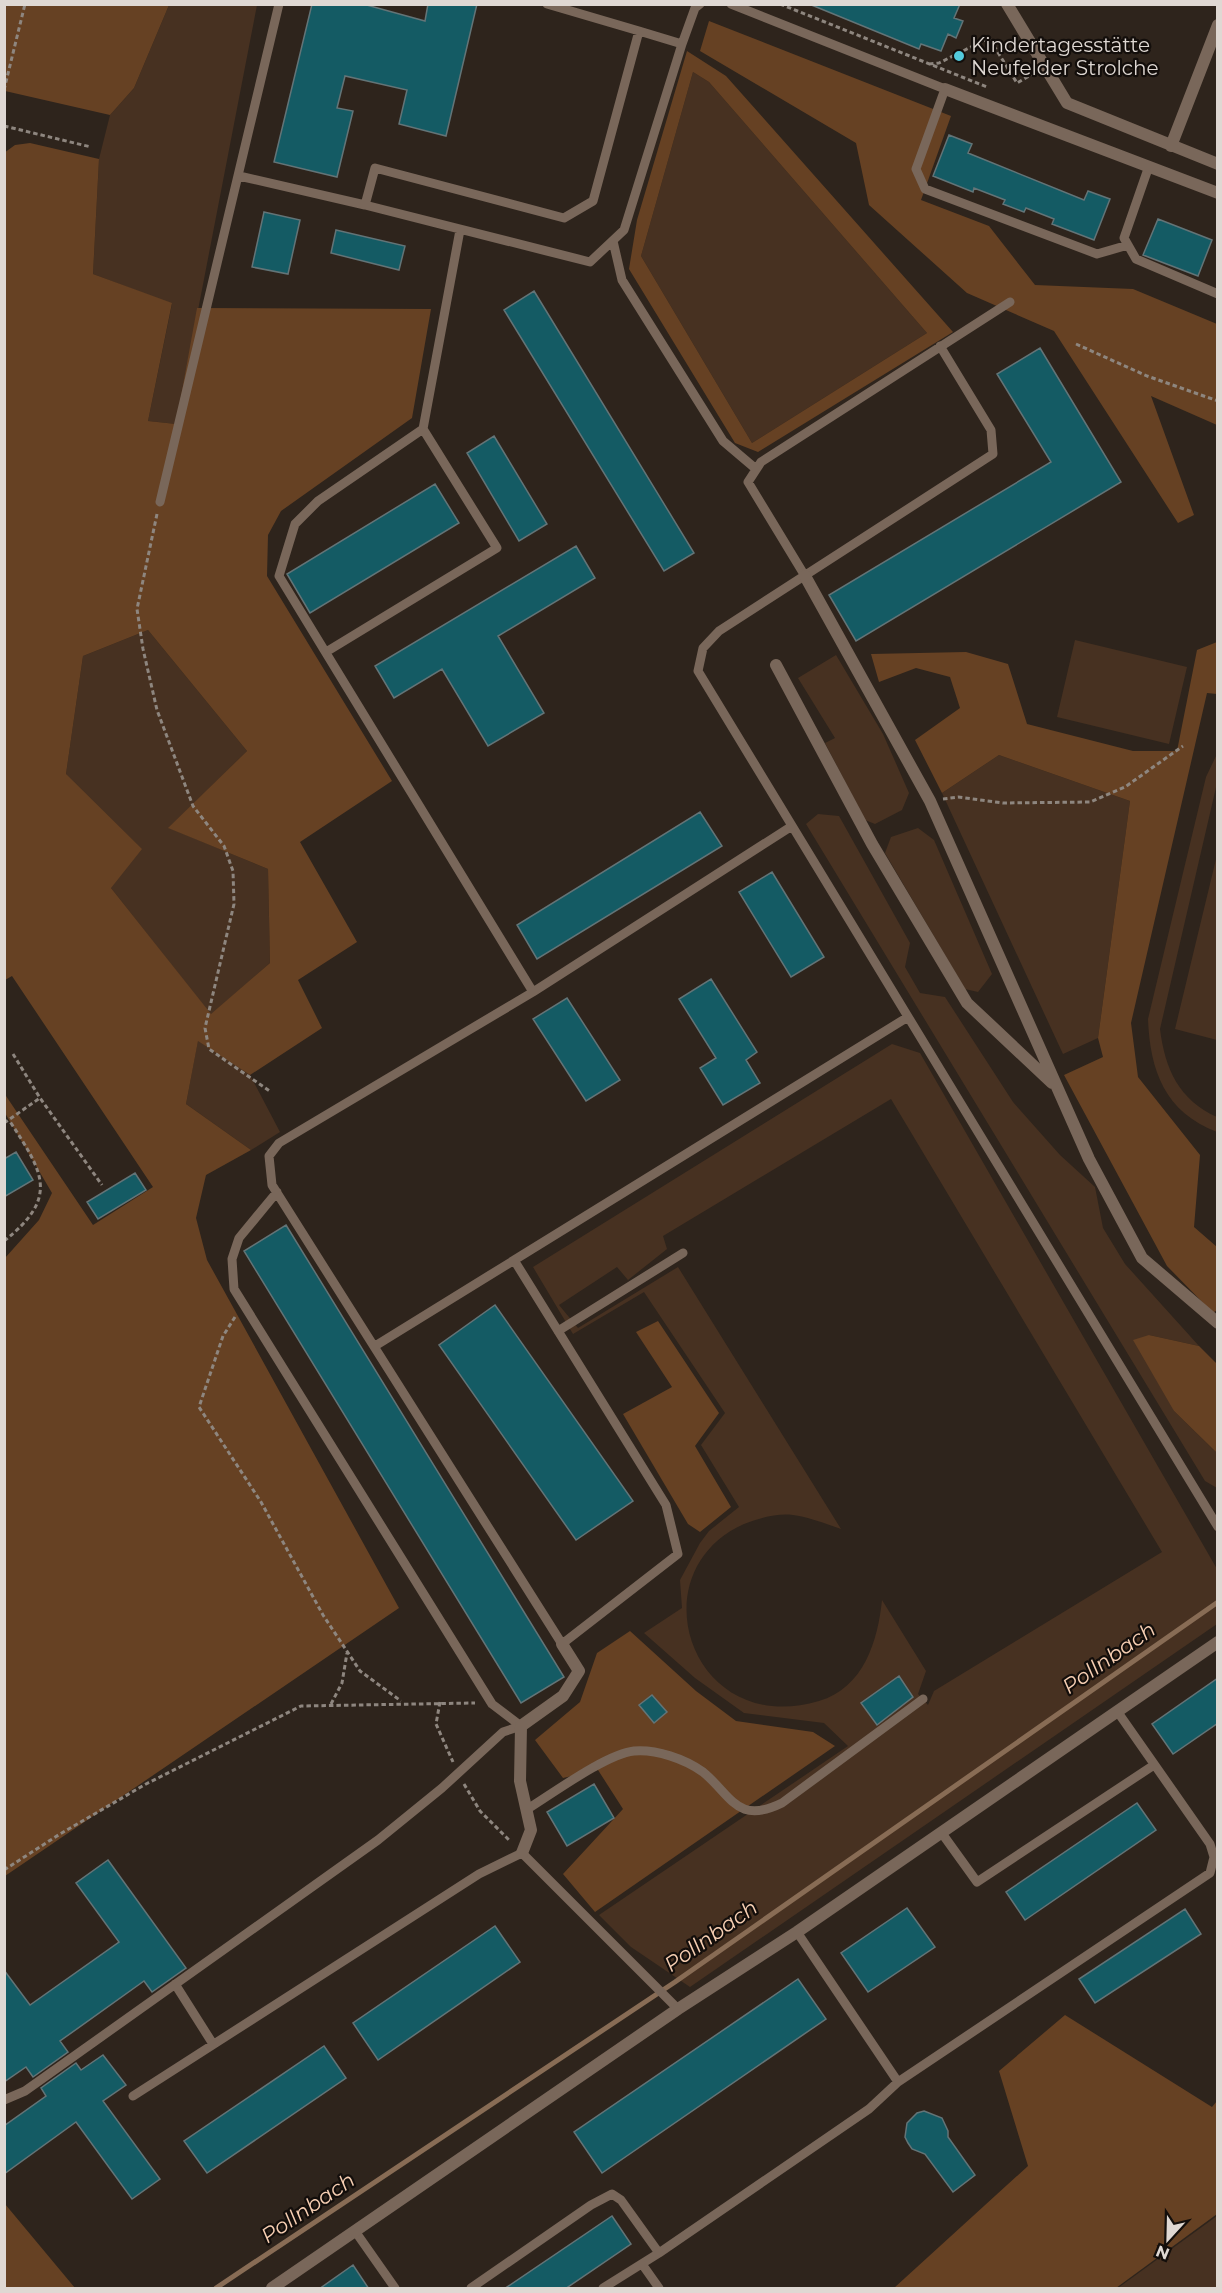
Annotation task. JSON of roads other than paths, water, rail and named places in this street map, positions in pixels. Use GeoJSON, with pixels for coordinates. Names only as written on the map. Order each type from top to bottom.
{"type":"FeatureCollection","features":[{"type":"Feature","properties":{"kind":"street"},"geometry":{"type":"LineString","coordinates":[[1007,4],[1067,103],[1218,164]]}},
{"type":"Feature","properties":{"kind":"street"},"geometry":{"type":"LineString","coordinates":[[1172,146],[1218,25]]}},
{"type":"Feature","properties":{"kind":"street"},"geometry":{"type":"LineString","coordinates":[[945,89],[1218,194]]}},
{"type":"Feature","properties":{"kind":"street"},"geometry":{"type":"LineString","coordinates":[[805,576],[930,801],[1089,1159],[1142,1258],[1218,1323]]}},
{"type":"Feature","properties":{"kind":"street"},"geometry":{"type":"LineString","coordinates":[[776,665],[872,844],[967,1003],[1057,1088]]}},
{"type":"Feature","properties":{"kind":"street"},"geometry":{"type":"LineString","coordinates":[[272,2289],[678,2009],[797,1932],[1218,1642]]}},
{"type":"Feature","properties":{"kind":"street"},"geometry":{"type":"LineString","coordinates":[[522,1854],[531,1830],[520,1781],[521,1726],[563,1696],[579,1671],[562,1644]]}},
{"type":"Feature","properties":{"kind":"lane"},"geometry":{"type":"LineString","coordinates":[[160,502],[279,4]]}},
{"type":"Feature","properties":{"kind":"lane"},"geometry":{"type":"LineString","coordinates":[[547,4],[682,44]]}},
{"type":"Feature","properties":{"kind":"lane"},"geometry":{"type":"LineString","coordinates":[[239,176],[365,205],[590,262],[624,230],[682,44],[695,8],[700,4]]}},
{"type":"Feature","properties":{"kind":"lane"},"geometry":{"type":"LineString","coordinates":[[731,4],[945,89],[916,169],[926,189],[1097,254],[1128,245]]}},
{"type":"Feature","properties":{"kind":"lane"},"geometry":{"type":"LineString","coordinates":[[365,205],[375,168],[564,218],[593,201],[639,31]]}},
{"type":"Feature","properties":{"kind":"lane"},"geometry":{"type":"LineString","coordinates":[[1149,166],[1124,237],[1128,245],[1136,259],[1218,294]]}},
{"type":"Feature","properties":{"kind":"lane"},"geometry":{"type":"LineString","coordinates":[[326,652],[497,548],[423,429],[459,230]]}},
{"type":"Feature","properties":{"kind":"lane"},"geometry":{"type":"LineString","coordinates":[[613,240],[622,280],[716,431],[723,441],[756,469]]}},
{"type":"Feature","properties":{"kind":"lane"},"geometry":{"type":"LineString","coordinates":[[805,576],[748,482],[761,462],[1010,302]]}},
{"type":"Feature","properties":{"kind":"lane"},"geometry":{"type":"LineString","coordinates":[[940,346],[991,430],[993,454],[719,631],[703,648],[698,671],[1214,1513],[1218,1527]]}},
{"type":"Feature","properties":{"kind":"lane"},"geometry":{"type":"LineString","coordinates":[[423,429],[318,501],[295,524],[279,576],[533,992]]}},
{"type":"Feature","properties":{"kind":"lane"},"geometry":{"type":"LineString","coordinates":[[514,1260],[666,1505],[678,1554],[562,1644],[272,1185],[269,1156],[279,1143],[533,992],[792,826]]}},
{"type":"Feature","properties":{"kind":"lane"},"geometry":{"type":"LineString","coordinates":[[375,1346],[908,1017]]}},
{"type":"Feature","properties":{"kind":"lane"},"geometry":{"type":"LineString","coordinates":[[277,1192],[238,1238],[232,1258],[234,1288],[492,1704],[521,1726]]}},
{"type":"Feature","properties":{"kind":"lane"},"geometry":{"type":"LineString","coordinates":[[558,1331],[683,1253]]}},
{"type":"Feature","properties":{"kind":"lane"},"geometry":{"type":"LineString","coordinates":[[526,1810],[617,1755],[634,1751],[651,1752],[692,1765],[705,1774],[736,1806],[748,1811],[767,1810],[782,1803],[923,1700]]}},
{"type":"Feature","properties":{"kind":"lane"},"geometry":{"type":"LineString","coordinates":[[603,2289],[869,2109],[898,2082],[1210,1873],[1214,1857],[1210,1844],[1117,1711]]}},
{"type":"Feature","properties":{"kind":"lane"},"geometry":{"type":"LineString","coordinates":[[4,2100],[26,2091],[378,1840],[442,1788],[503,1732],[521,1726]]}},
{"type":"Feature","properties":{"kind":"lane"},"geometry":{"type":"LineString","coordinates":[[941,1832],[977,1882],[1154,1765]]}},
{"type":"Feature","properties":{"kind":"lane"},"geometry":{"type":"LineString","coordinates":[[134,2096],[479,1874],[522,1854],[678,2009]]}},
{"type":"Feature","properties":{"kind":"lane"},"geometry":{"type":"LineString","coordinates":[[797,1932],[898,2082]]}},
{"type":"Feature","properties":{"kind":"lane"},"geometry":{"type":"LineString","coordinates":[[175,1984],[213,2044]]}},
{"type":"Feature","properties":{"kind":"lane"},"geometry":{"type":"LineString","coordinates":[[471,2289],[591,2205],[612,2194],[621,2200],[659,2253]]}},
{"type":"Feature","properties":{"kind":"lane"},"geometry":{"type":"LineString","coordinates":[[355,2231],[395,2289]]}},
{"type":"Feature","properties":{"kind":"lane"},"geometry":{"type":"LineString","coordinates":[[642,2264],[659,2289]]}},
{"type":"Feature","properties":{"kind":"waterway","name":"Pollnbach"},"geometry":{"type":"LineString","coordinates":[[216,2288],[675,1982],[1218,1602]]}},
{"type":"Feature","properties":{"kind":"place","name":"Kindertagesstätte Neufelder Strolche"},"geometry":{"type":"Point","coordinates":[959,56]}}]}
